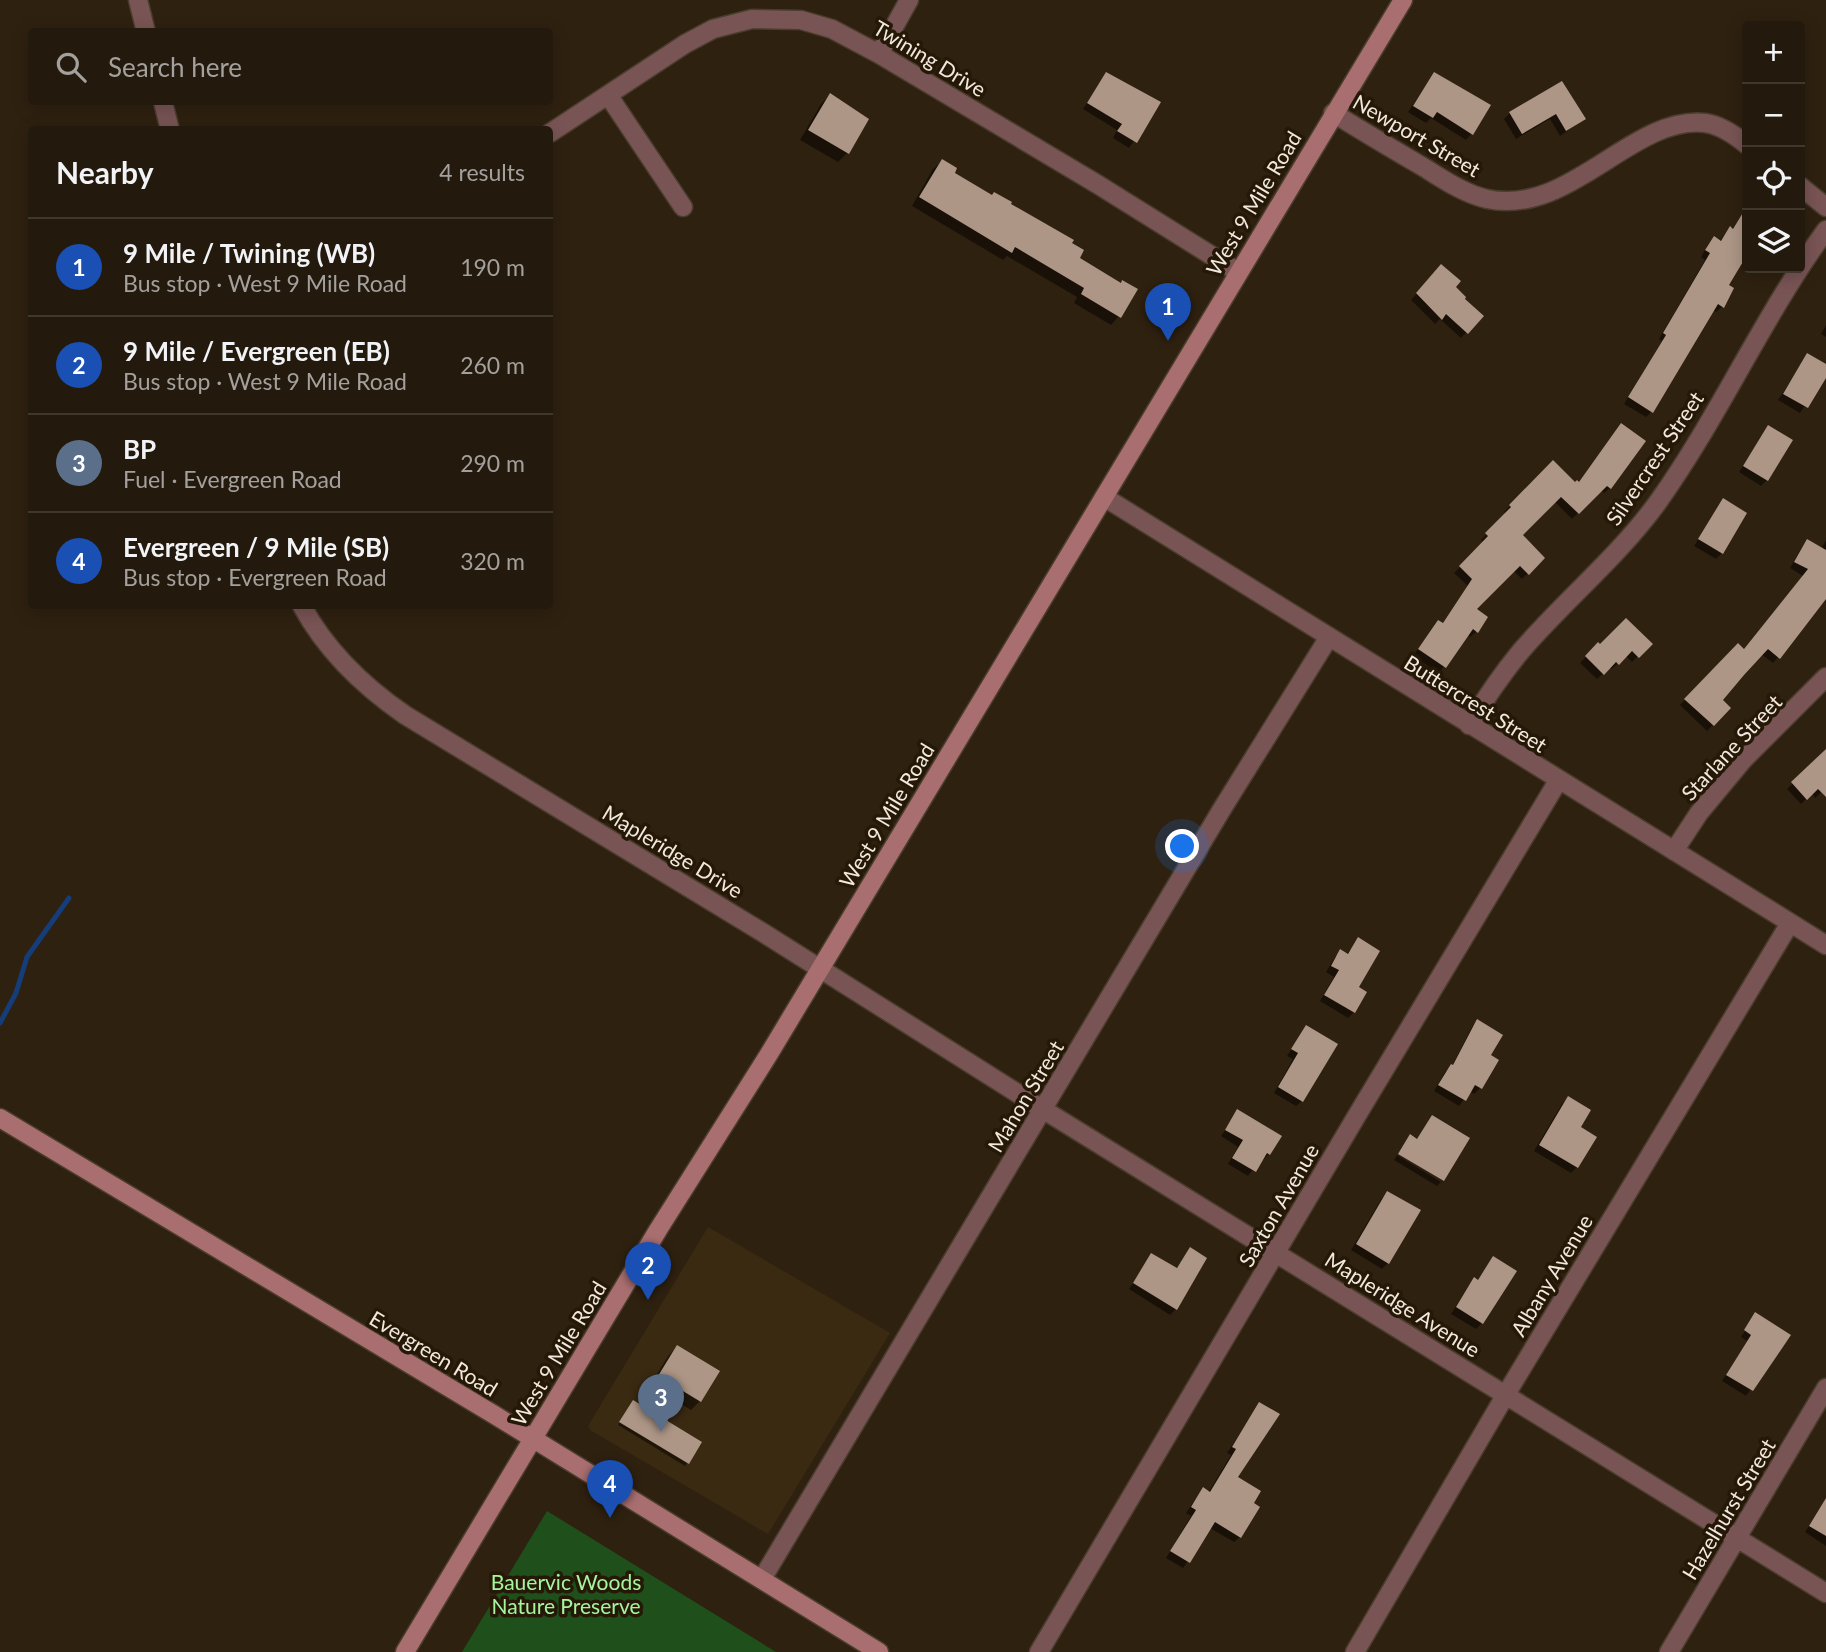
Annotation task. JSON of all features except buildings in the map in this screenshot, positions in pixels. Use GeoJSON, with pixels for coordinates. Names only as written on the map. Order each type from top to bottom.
{"type":"FeatureCollection","features":[{"type":"Feature","properties":{"kind":"main road","name":"West 9 Mile Road"},"geometry":{"type":"LineString","coordinates":[[405,1652],[532,1439],[820,970],[1403,0]]}},
{"type":"Feature","properties":{"kind":"main road","name":"Evergreen Road"},"geometry":{"type":"LineString","coordinates":[[0,1118],[879,1652]]}},
{"type":"Feature","properties":{"kind":"street"},"geometry":{"type":"LineString","coordinates":[[138,0],[145,28]]}},
{"type":"Feature","properties":{"kind":"street"},"geometry":{"type":"LineString","coordinates":[[879,54],[909,0]]}},
{"type":"Feature","properties":{"kind":"street","name":"Twining Drive"},"geometry":{"type":"LineString","coordinates":[[553,131],[698,36],[723,25],[752,19],[785,18],[816,23],[879,54],[1238,271]]}},
{"type":"Feature","properties":{"kind":"street"},"geometry":{"type":"LineString","coordinates":[[608,95],[683,207]]}},
{"type":"Feature","properties":{"kind":"street"},"geometry":{"type":"LineString","coordinates":[[164,105],[169,126]]}},
{"type":"Feature","properties":{"kind":"street","name":"Newport Street"},"geometry":{"type":"LineString","coordinates":[[1333,113],[1445,180],[1488,200],[1538,198],[1651,135],[1679,125],[1707,124],[1721,128],[1742,142]]}},
{"type":"Feature","properties":{"kind":"street"},"geometry":{"type":"LineString","coordinates":[[1805,190],[1826,207]]}},
{"type":"Feature","properties":{"kind":"street","name":"Silvercrest Street"},"geometry":{"type":"LineString","coordinates":[[1469,725],[1522,650],[1624,545],[1658,501],[1691,451],[1780,299],[1826,230]]}},
{"type":"Feature","properties":{"kind":"street","name":"Buttercrest Street"},"geometry":{"type":"LineString","coordinates":[[1104,497],[1826,945]]}},
{"type":"Feature","properties":{"kind":"street","name":"Mapleridge Drive"},"geometry":{"type":"LineString","coordinates":[[304,609],[346,666],[377,696],[405,715],[762,932],[1044,1110]]}},
{"type":"Feature","properties":{"kind":"street","name":"Mahon Street"},"geometry":{"type":"LineString","coordinates":[[762,1579],[1235,787],[1329,637]]}},
{"type":"Feature","properties":{"kind":"street","name":"Starlane Street"},"geometry":{"type":"LineString","coordinates":[[1674,851],[1699,813],[1728,778],[1826,677]]}},
{"type":"Feature","properties":{"kind":"street","name":"Saxton Avenue"},"geometry":{"type":"LineString","coordinates":[[1039,1652],[1558,781]]}},
{"type":"Feature","properties":{"kind":"street","name":"Albany Avenue"},"geometry":{"type":"LineString","coordinates":[[1355,1652],[1505,1396],[1790,923]]}},
{"type":"Feature","properties":{"kind":"street","name":"Mapleridge Avenue"},"geometry":{"type":"LineString","coordinates":[[1044,1110],[1826,1593]]}},
{"type":"Feature","properties":{"kind":"street","name":"Hazelhurst Street"},"geometry":{"type":"LineString","coordinates":[[1670,1652],[1826,1388]]}},
{"type":"Feature","properties":{"kind":"shaded area"},"geometry":{"type":"Polygon","coordinates":[[[708,1227],[890,1333],[768,1534],[590,1430],[588,1426],[708,1227]]]}},
{"type":"Feature","properties":{"kind":"green space","name":"Bauervic Woods Nature Preserve"},"geometry":{"type":"Polygon","coordinates":[[[547,1511],[776,1652],[462,1652],[547,1511]]]}},
{"type":"Feature","properties":{"kind":"waterway"},"geometry":{"type":"LineString","coordinates":[[0,1023],[16,993],[27,957],[69,898]]}},
{"type":"Feature","properties":{"kind":"place","name":"9 Mile / Twining (WB)"},"geometry":{"type":"Point","coordinates":[1168,341]}},
{"type":"Feature","properties":{"kind":"place","name":"9 Mile / Evergreen (EB)"},"geometry":{"type":"Point","coordinates":[648,1300]}},
{"type":"Feature","properties":{"kind":"place","name":"BP"},"geometry":{"type":"Point","coordinates":[661,1432]}},
{"type":"Feature","properties":{"kind":"place","name":"Evergreen / 9 Mile (SB)"},"geometry":{"type":"Point","coordinates":[610,1518]}}]}
